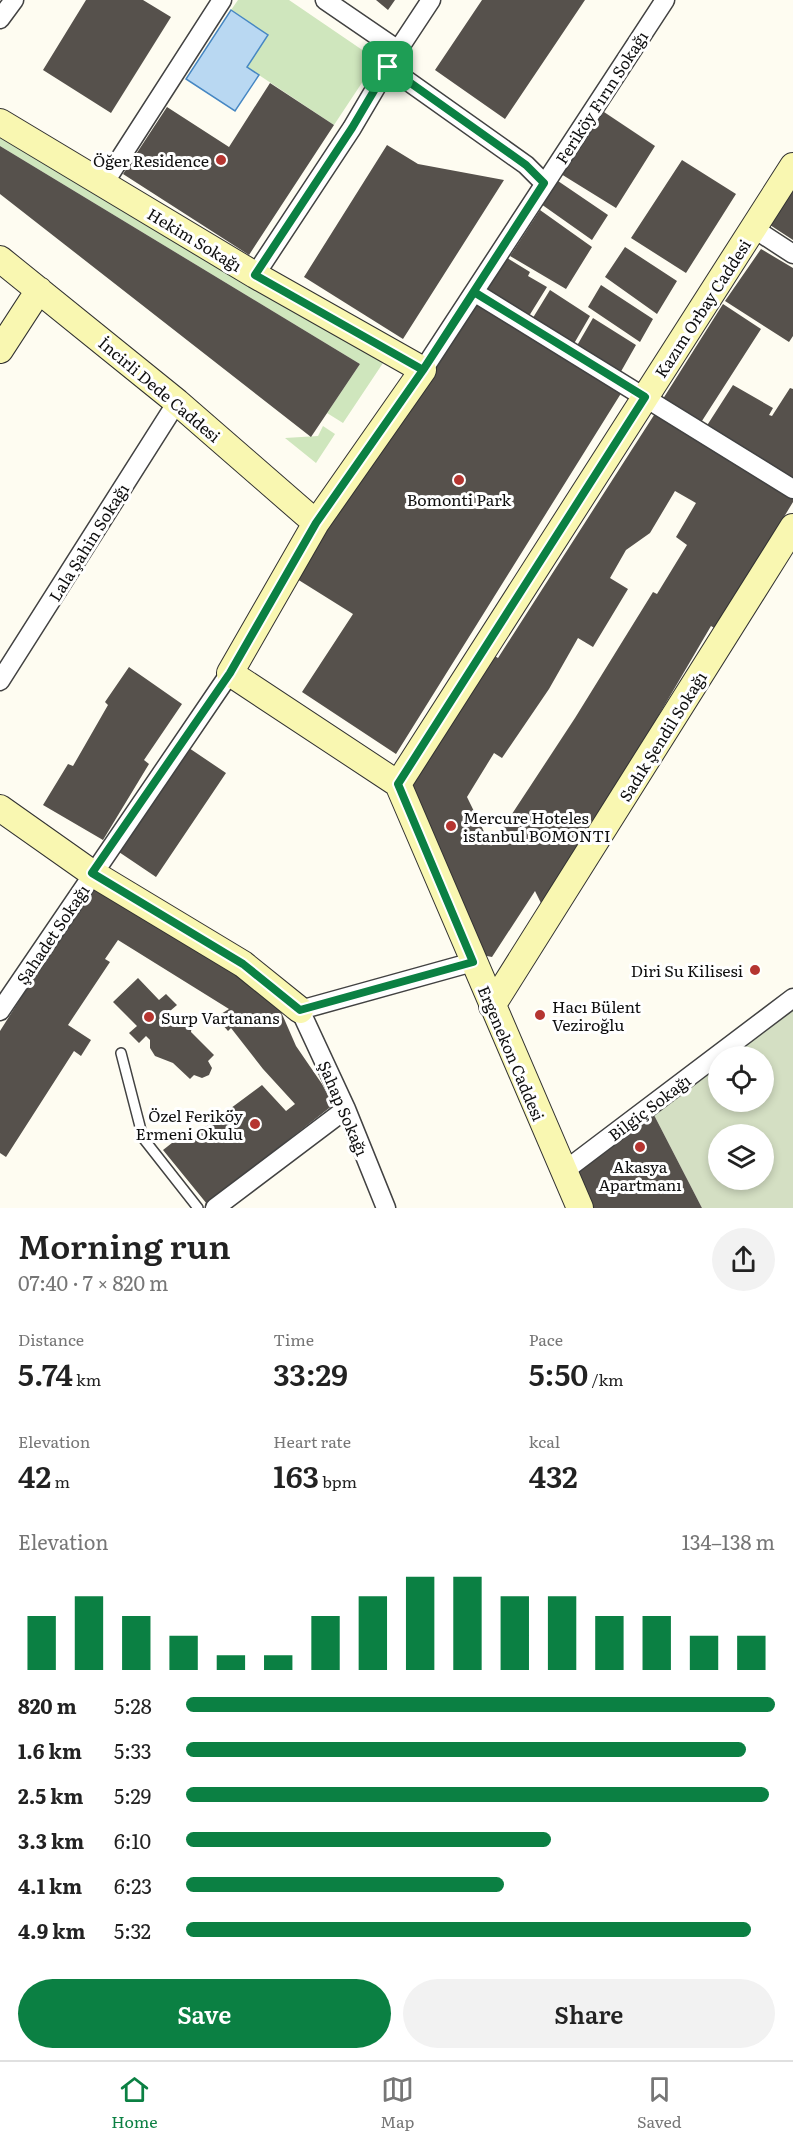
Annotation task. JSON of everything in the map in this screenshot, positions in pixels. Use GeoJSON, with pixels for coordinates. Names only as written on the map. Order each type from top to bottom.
{"type":"FeatureCollection","features":[{"type":"Feature","properties":{"kind":"main road","name":"Hekim Sokağı"},"geometry":{"type":"LineString","coordinates":[[0,122],[255,275],[423,370]]}},
{"type":"Feature","properties":{"kind":"main road","name":"Kazım Orbay Caddesi"},"geometry":{"type":"LineString","coordinates":[[398,784],[793,166]]}},
{"type":"Feature","properties":{"kind":"main road","name":"İncirli Dede Caddesi"},"geometry":{"type":"LineString","coordinates":[[0,259],[177,402],[316,523]]}},
{"type":"Feature","properties":{"kind":"main road"},"geometry":{"type":"LineString","coordinates":[[0,350],[39,290]]}},
{"type":"Feature","properties":{"kind":"main road","name":"Feriköy Fırın Sokağı"},"geometry":{"type":"LineString","coordinates":[[316,523],[423,370]]}},
{"type":"Feature","properties":{"kind":"main road","name":"Şahadet Sokağı"},"geometry":{"type":"LineString","coordinates":[[230,673],[316,523]]}},
{"type":"Feature","properties":{"kind":"main road","name":"Sadık Şendil Sokağı"},"geometry":{"type":"LineString","coordinates":[[492,1006],[793,527]]}},
{"type":"Feature","properties":{"kind":"main road"},"geometry":{"type":"LineString","coordinates":[[230,673],[398,784]]}},
{"type":"Feature","properties":{"kind":"main road","name":"Ergenekon Caddesi"},"geometry":{"type":"LineString","coordinates":[[398,784],[580,1208]]}},
{"type":"Feature","properties":{"kind":"main road"},"geometry":{"type":"LineString","coordinates":[[0,808],[92,873],[243,964],[300,1010]]}},
{"type":"Feature","properties":{"kind":"street"},"geometry":{"type":"LineString","coordinates":[[0,19],[14,0]]}},
{"type":"Feature","properties":{"kind":"street"},"geometry":{"type":"LineString","coordinates":[[103,184],[222,0]]}},
{"type":"Feature","properties":{"kind":"street"},"geometry":{"type":"LineString","coordinates":[[325,0],[398,50]]}},
{"type":"Feature","properties":{"kind":"street"},"geometry":{"type":"LineString","coordinates":[[255,275],[352,128],[398,50],[431,0]]}},
{"type":"Feature","properties":{"kind":"street","name":"Feriköy Fırın Sokağı"},"geometry":{"type":"LineString","coordinates":[[423,370],[665,0]]}},
{"type":"Feature","properties":{"kind":"street"},"geometry":{"type":"LineString","coordinates":[[388,67],[526,165],[544,183]]}},
{"type":"Feature","properties":{"kind":"street"},"geometry":{"type":"LineString","coordinates":[[753,228],[793,254]]}},
{"type":"Feature","properties":{"kind":"street"},"geometry":{"type":"LineString","coordinates":[[474,292],[793,489]]}},
{"type":"Feature","properties":{"kind":"street","name":"Lala Şahin Sokağı"},"geometry":{"type":"LineString","coordinates":[[0,681],[177,402]]}},
{"type":"Feature","properties":{"kind":"street","name":"Şahadet Sokağı"},"geometry":{"type":"LineString","coordinates":[[0,1011],[230,673]]}},
{"type":"Feature","properties":{"kind":"street"},"geometry":{"type":"LineString","coordinates":[[300,1010],[473,962]]}},
{"type":"Feature","properties":{"kind":"street","name":"Bilgiç Sokağı"},"geometry":{"type":"LineString","coordinates":[[563,1172],[793,998]]}},
{"type":"Feature","properties":{"kind":"street","name":"Şahap Sokağı"},"geometry":{"type":"LineString","coordinates":[[300,1010],[346,1109],[386,1208]]}},
{"type":"Feature","properties":{"kind":"street"},"geometry":{"type":"LineString","coordinates":[[215,1208],[346,1109]]}},
{"type":"Feature","properties":{"kind":"lane"},"geometry":{"type":"LineString","coordinates":[[121,1053],[143,1138],[198,1208]]}},
{"type":"Feature","properties":{"kind":"green space"},"geometry":{"type":"Polygon","coordinates":[[[238,0],[289,0],[377,60],[334,125],[247,67],[268,35],[231,10],[238,0]]]}},
{"type":"Feature","properties":{"kind":"green space"},"geometry":{"type":"Polygon","coordinates":[[[0,125],[383,363],[343,423],[327,413],[360,364],[0,146],[0,125]]]}},
{"type":"Feature","properties":{"kind":"green space"},"geometry":{"type":"Polygon","coordinates":[[[323,426],[335,434],[316,463],[285,438],[318,436],[323,426]]]}},
{"type":"Feature","properties":{"kind":"green space"},"geometry":{"type":"Polygon","coordinates":[[[793,1007],[793,1208],[702,1208],[654,1115],[708,1073],[708,1112],[774,1112],[774,1046],[743,1046],[793,1007]]]}},
{"type":"Feature","properties":{"kind":"water"},"geometry":{"type":"Polygon","coordinates":[[[231,10],[268,35],[247,67],[259,75],[235,111],[186,79],[231,10]]]}},
{"type":"Feature","properties":{"kind":"building"},"geometry":{"type":"Polygon","coordinates":[[[86,0],[143,0],[171,17],[111,113],[43,70],[86,0]]]}},
{"type":"Feature","properties":{"kind":"building"},"geometry":{"type":"Polygon","coordinates":[[[376,0],[395,0],[388,10],[376,0]]]}},
{"type":"Feature","properties":{"kind":"building"},"geometry":{"type":"Polygon","coordinates":[[[482,0],[585,0],[505,119],[435,70],[482,0]]]}},
{"type":"Feature","properties":{"kind":"building","name":"Öğer Residence"},"geometry":{"type":"Polygon","coordinates":[[[270,83],[334,125],[249,255],[123,174],[167,107],[229,147],[270,83]]]}},
{"type":"Feature","properties":{"kind":"building"},"geometry":{"type":"Polygon","coordinates":[[[604,112],[655,146],[616,208],[561,174],[604,112]]]}},
{"type":"Feature","properties":{"kind":"building"},"geometry":{"type":"Polygon","coordinates":[[[387,145],[418,164],[504,180],[403,339],[304,277],[387,145]]]}},
{"type":"Feature","properties":{"kind":"building"},"geometry":{"type":"Polygon","coordinates":[[[0,146],[360,364],[311,437],[0,194],[0,146]]]}},
{"type":"Feature","properties":{"kind":"building"},"geometry":{"type":"Polygon","coordinates":[[[682,160],[736,194],[686,273],[631,238],[682,160]]]}},
{"type":"Feature","properties":{"kind":"building"},"geometry":{"type":"Polygon","coordinates":[[[558,181],[608,215],[592,240],[541,204],[558,181]]]}},
{"type":"Feature","properties":{"kind":"building"},"geometry":{"type":"Polygon","coordinates":[[[793,188],[793,240],[770,225],[793,188]]]}},
{"type":"Feature","properties":{"kind":"building"},"geometry":{"type":"Polygon","coordinates":[[[540,210],[592,247],[566,289],[510,256],[540,210]]]}},
{"type":"Feature","properties":{"kind":"building"},"geometry":{"type":"Polygon","coordinates":[[[625,247],[677,281],[657,314],[605,277],[625,247]]]}},
{"type":"Feature","properties":{"kind":"building"},"geometry":{"type":"Polygon","coordinates":[[[761,249],[793,268],[793,336],[789,342],[725,301],[761,249]]]}},
{"type":"Feature","properties":{"kind":"building"},"geometry":{"type":"Polygon","coordinates":[[[504,256],[530,272],[528,276],[547,287],[529,316],[484,288],[504,256]]]}},
{"type":"Feature","properties":{"kind":"building"},"geometry":{"type":"Polygon","coordinates":[[[601,285],[653,319],[640,342],[588,307],[601,285]]]}},
{"type":"Feature","properties":{"kind":"building"},"geometry":{"type":"Polygon","coordinates":[[[550,290],[590,316],[572,347],[531,321],[550,290]]]}},
{"type":"Feature","properties":{"kind":"building","name":"Bomonti Park"},"geometry":{"type":"Polygon","coordinates":[[[475,294],[625,387],[396,754],[302,692],[353,614],[289,574],[475,294]]]}},
{"type":"Feature","properties":{"kind":"building"},"geometry":{"type":"Polygon","coordinates":[[[723,304],[761,329],[700,424],[661,402],[723,304]]]}},
{"type":"Feature","properties":{"kind":"building"},"geometry":{"type":"Polygon","coordinates":[[[593,318],[636,345],[619,375],[575,349],[593,318]]]}},
{"type":"Feature","properties":{"kind":"building"},"geometry":{"type":"Polygon","coordinates":[[[733,385],[773,408],[769,415],[772,416],[790,388],[793,389],[793,483],[706,427],[733,385]]]}},
{"type":"Feature","properties":{"kind":"building"},"geometry":{"type":"Polygon","coordinates":[[[656,412],[793,495],[793,502],[716,629],[711,626],[636,754],[542,905],[535,891],[492,957],[477,954],[410,785],[493,655],[498,658],[656,412]],[[675,491],[650,533],[626,550],[610,578],[628,589],[593,647],[578,638],[549,689],[502,758],[494,753],[467,797],[491,846],[575,718],[653,592],[657,594],[687,545],[676,537],[696,503],[675,491]]]}},
{"type":"Feature","properties":{"kind":"building"},"geometry":{"type":"Polygon","coordinates":[[[129,667],[182,704],[144,760],[149,764],[103,840],[43,805],[68,764],[73,766],[108,705],[105,702],[129,667]]]}},
{"type":"Feature","properties":{"kind":"building"},"geometry":{"type":"Polygon","coordinates":[[[186,746],[226,773],[156,877],[116,850],[186,746]]]}},
{"type":"Feature","properties":{"kind":"building"},"geometry":{"type":"Polygon","coordinates":[[[96,879],[275,998],[296,1046],[322,1084],[333,1105],[207,1204],[163,1150],[191,1128],[196,1134],[262,1085],[286,1111],[295,1104],[263,1069],[231,1028],[228,1031],[216,1017],[229,1009],[118,940],[105,959],[110,962],[68,1025],[91,1040],[81,1056],[74,1051],[6,1157],[0,1153],[0,1031],[96,879]]]}},
{"type":"Feature","properties":{"kind":"building"},"geometry":{"type":"Polygon","coordinates":[[[138,978],[159,1000],[166,994],[177,1005],[170,1011],[174,1015],[181,1014],[188,1018],[192,1025],[191,1032],[214,1055],[208,1061],[212,1068],[209,1075],[202,1078],[194,1075],[190,1079],[173,1063],[155,1056],[150,1048],[150,1040],[146,1036],[139,1043],[129,1033],[137,1026],[113,1002],[138,978]]]}},
{"type":"Feature","properties":{"kind":"building","name":"Akasya Apartmanı"},"geometry":{"type":"Polygon","coordinates":[[[654,1115],[702,1208],[581,1208],[568,1179],[654,1115]]]}},
{"type":"Feature","properties":{"kind":"place","name":"Öğer Residence"},"geometry":{"type":"Point","coordinates":[221,160]}},
{"type":"Feature","properties":{"kind":"place","name":"Bomonti Park"},"geometry":{"type":"Point","coordinates":[459,480]}},
{"type":"Feature","properties":{"kind":"place","name":"Mercure Hoteles istanbul BOMONTI"},"geometry":{"type":"Point","coordinates":[451,826]}},
{"type":"Feature","properties":{"kind":"place","name":"Diri Su Kilisesi"},"geometry":{"type":"Point","coordinates":[755,970]}},
{"type":"Feature","properties":{"kind":"place","name":"Hacı Bülent Veziroğlu"},"geometry":{"type":"Point","coordinates":[540,1015]}},
{"type":"Feature","properties":{"kind":"place","name":"Surp Vartanans"},"geometry":{"type":"Point","coordinates":[149,1017]}},
{"type":"Feature","properties":{"kind":"place","name":"Özel Feriköy Ermeni Okulu"},"geometry":{"type":"Point","coordinates":[255,1124]}},
{"type":"Feature","properties":{"kind":"place","name":"Akasya Apartmanı"},"geometry":{"type":"Point","coordinates":[640,1147]}},
{"type":"Feature","properties":{"kind":"route"},"geometry":{"type":"LineString","coordinates":[[388,67],[352,128],[255,275],[423,370],[474,292],[645,397],[398,784],[473,962],[300,1010],[243,964],[92,873],[230,673],[316,523],[423,370],[544,183],[526,165],[388,67]]}}]}
